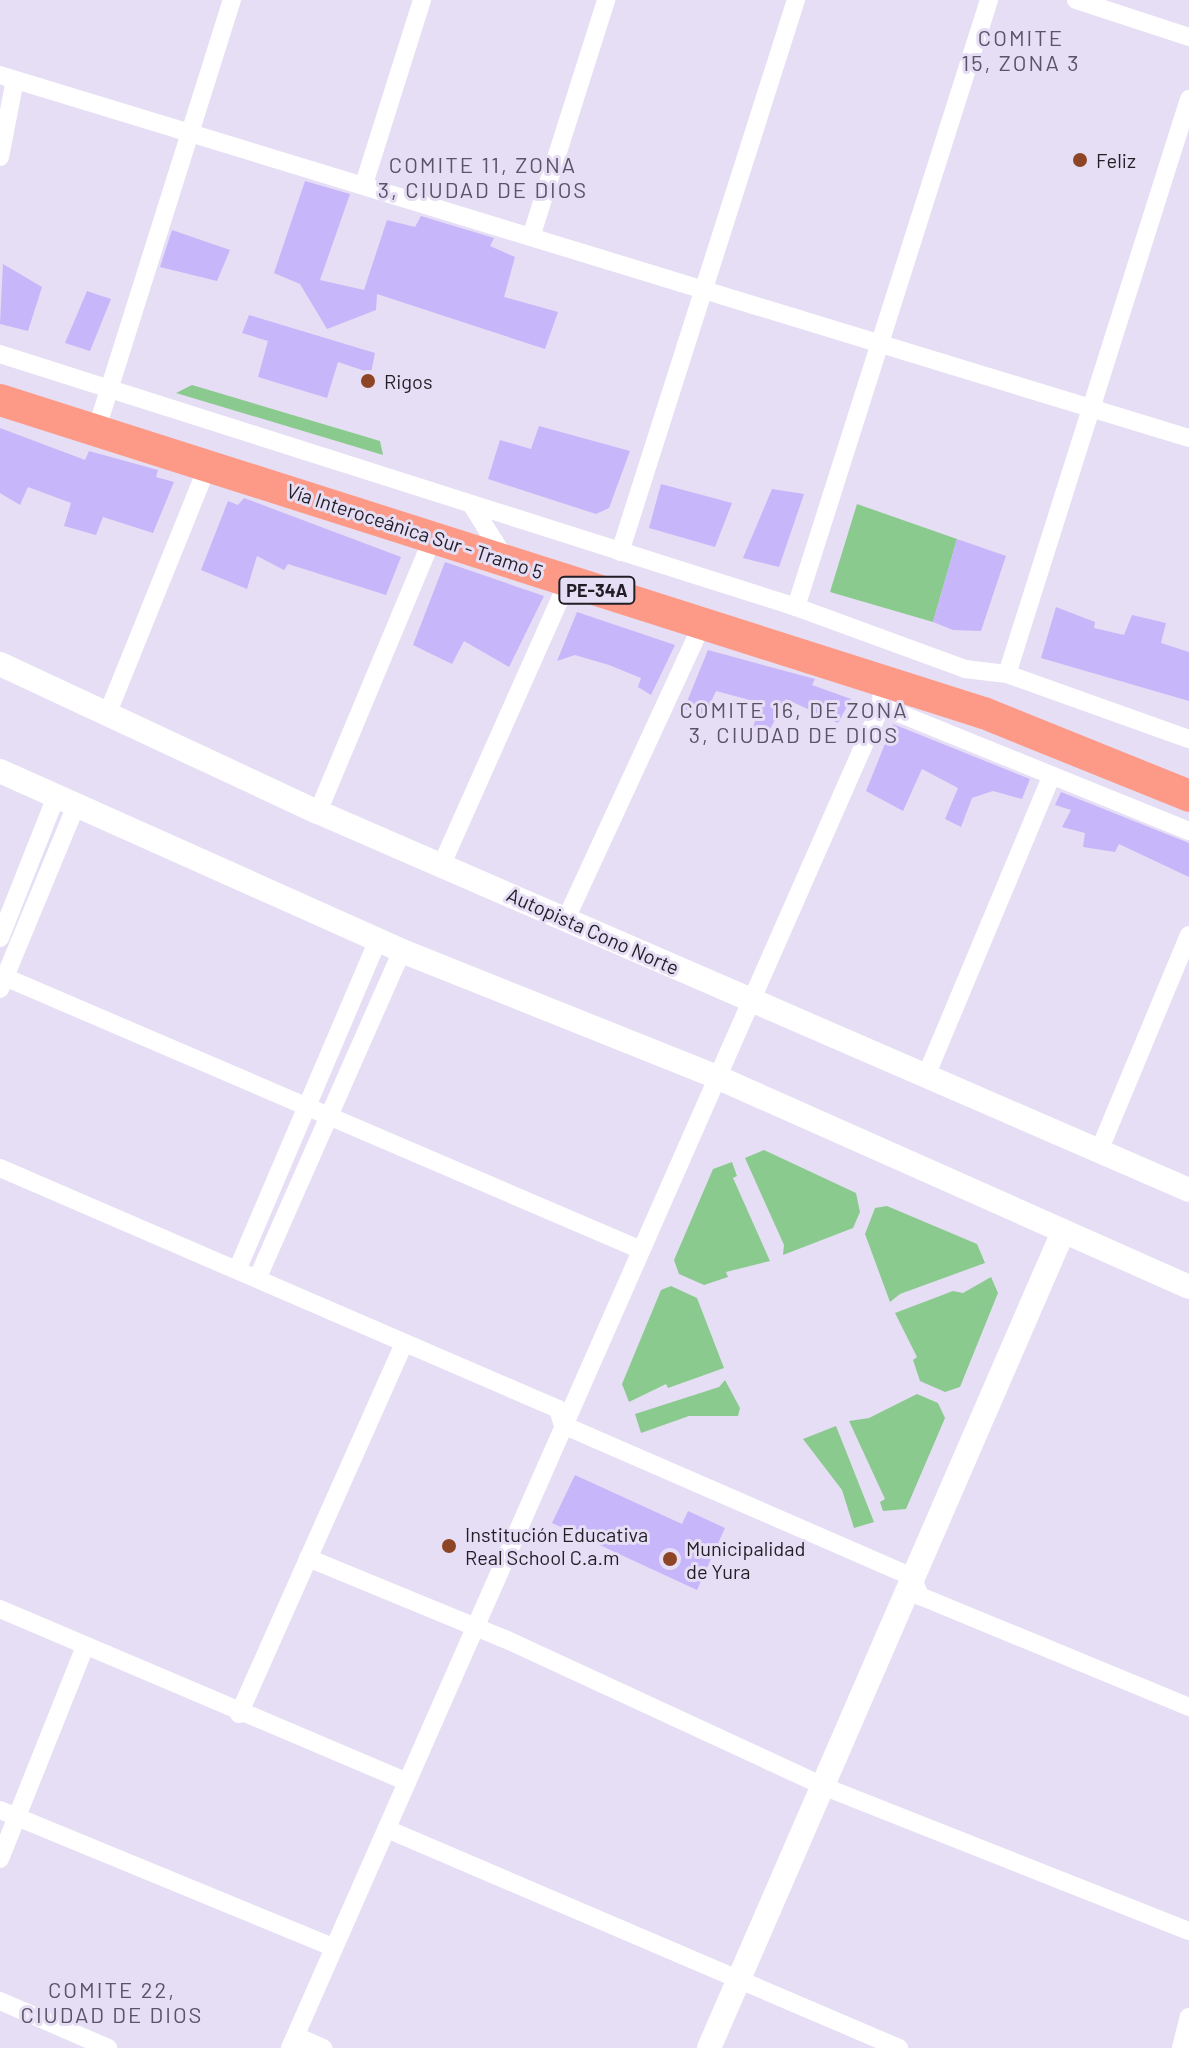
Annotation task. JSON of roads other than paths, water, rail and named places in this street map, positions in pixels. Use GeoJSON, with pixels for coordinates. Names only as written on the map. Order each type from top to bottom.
{"type":"FeatureCollection","features":[{"type":"Feature","properties":{"kind":"highway","name":"Vía Interoceánica Sur - Tramo 5"},"geometry":{"type":"LineString","coordinates":[[0,400],[702,624],[882,693],[997,718],[1189,796]]}},
{"type":"Feature","properties":{"kind":"main road","name":"Autopista Cono Norte"},"geometry":{"type":"LineString","coordinates":[[0,664],[109,710],[318,812],[1189,1190]]}},
{"type":"Feature","properties":{"kind":"main road"},"geometry":{"type":"LineString","coordinates":[[0,771],[402,951],[719,1078],[1189,1287]]}},
{"type":"Feature","properties":{"kind":"main road"},"geometry":{"type":"LineString","coordinates":[[709,2048],[825,1787],[912,1577],[1063,1232]]}},
{"type":"Feature","properties":{"kind":"street"},"geometry":{"type":"LineString","coordinates":[[96,431],[232,0]]}},
{"type":"Feature","properties":{"kind":"street"},"geometry":{"type":"LineString","coordinates":[[364,184],[422,0]]}},
{"type":"Feature","properties":{"kind":"street"},"geometry":{"type":"LineString","coordinates":[[531,237],[606,0]]}},
{"type":"Feature","properties":{"kind":"street"},"geometry":{"type":"LineString","coordinates":[[620,552],[796,0]]}},
{"type":"Feature","properties":{"kind":"street"},"geometry":{"type":"LineString","coordinates":[[796,607],[989,0]]}},
{"type":"Feature","properties":{"kind":"street"},"geometry":{"type":"LineString","coordinates":[[1076,0],[1189,37]]}},
{"type":"Feature","properties":{"kind":"street"},"geometry":{"type":"LineString","coordinates":[[0,157],[7,77],[364,184],[705,293],[881,343],[1189,438]]}},
{"type":"Feature","properties":{"kind":"street"},"geometry":{"type":"LineString","coordinates":[[1007,674],[1094,409],[1189,99]]}},
{"type":"Feature","properties":{"kind":"street"},"geometry":{"type":"LineString","coordinates":[[0,354],[473,507],[796,607],[965,669],[1007,674],[1189,739]]}},
{"type":"Feature","properties":{"kind":"street"},"geometry":{"type":"LineString","coordinates":[[109,710],[208,465]]}},
{"type":"Feature","properties":{"kind":"street"},"geometry":{"type":"LineString","coordinates":[[473,507],[506,560]]}},
{"type":"Feature","properties":{"kind":"street"},"geometry":{"type":"LineString","coordinates":[[318,812],[433,537]]}},
{"type":"Feature","properties":{"kind":"street"},"geometry":{"type":"LineString","coordinates":[[442,864],[568,581]]}},
{"type":"Feature","properties":{"kind":"street"},"geometry":{"type":"LineString","coordinates":[[566,919],[702,624]]}},
{"type":"Feature","properties":{"kind":"street"},"geometry":{"type":"LineString","coordinates":[[323,2048],[293,2042],[563,1425],[719,1078],[748,999],[882,693],[1051,777],[1189,831]]}},
{"type":"Feature","properties":{"kind":"street"},"geometry":{"type":"LineString","coordinates":[[926,1076],[1051,777]]}},
{"type":"Feature","properties":{"kind":"street"},"geometry":{"type":"LineString","coordinates":[[0,938],[67,799]]}},
{"type":"Feature","properties":{"kind":"street"},"geometry":{"type":"LineString","coordinates":[[67,799],[2,981],[641,1250]]}},
{"type":"Feature","properties":{"kind":"street"},"geometry":{"type":"LineString","coordinates":[[1099,1151],[1189,935]]}},
{"type":"Feature","properties":{"kind":"street"},"geometry":{"type":"LineString","coordinates":[[238,1268],[309,1110],[378,939]]}},
{"type":"Feature","properties":{"kind":"street"},"geometry":{"type":"LineString","coordinates":[[258,1277],[402,951]]}},
{"type":"Feature","properties":{"kind":"street"},"geometry":{"type":"LineString","coordinates":[[0,1168],[238,1268],[558,1409],[563,1425],[912,1577],[920,1596],[1189,1707]]}},
{"type":"Feature","properties":{"kind":"street"},"geometry":{"type":"LineString","coordinates":[[239,1714],[404,1343]]}},
{"type":"Feature","properties":{"kind":"street"},"geometry":{"type":"LineString","coordinates":[[308,1558],[474,1627],[825,1787],[1189,1931]]}},
{"type":"Feature","properties":{"kind":"street"},"geometry":{"type":"LineString","coordinates":[[0,1609],[239,1714],[407,1782]]}},
{"type":"Feature","properties":{"kind":"street"},"geometry":{"type":"LineString","coordinates":[[0,1859],[8,1814],[85,1646]]}},
{"type":"Feature","properties":{"kind":"street"},"geometry":{"type":"LineString","coordinates":[[8,1814],[333,1947]]}},
{"type":"Feature","properties":{"kind":"street"},"geometry":{"type":"LineString","coordinates":[[387,1829],[899,2048]]}},
{"type":"Feature","properties":{"kind":"street"},"geometry":{"type":"LineString","coordinates":[[0,2001],[108,2048]]}},
{"type":"Feature","properties":{"kind":"street"},"geometry":{"type":"LineString","coordinates":[[1181,2048],[1189,2017]]}},
{"type":"Feature","properties":{"kind":"place","name":"Feliz"},"geometry":{"type":"Point","coordinates":[1080,160]}},
{"type":"Feature","properties":{"kind":"place","name":"Rigos"},"geometry":{"type":"Point","coordinates":[368,381]}},
{"type":"Feature","properties":{"kind":"place","name":"Institución Educativa Real School C.a.m"},"geometry":{"type":"Point","coordinates":[449,1546]}},
{"type":"Feature","properties":{"kind":"place","name":"Municipalidad de Yura"},"geometry":{"type":"Point","coordinates":[670,1559]}},
{"type":"Feature","properties":{"kind":"district","name":"COMITE 15, ZONA 3"},"geometry":{"type":"Point","coordinates":[1021,50]}},
{"type":"Feature","properties":{"kind":"district","name":"COMITE 11, ZONA 3, CIUDAD DE DIOS"},"geometry":{"type":"Point","coordinates":[483,176]}},
{"type":"Feature","properties":{"kind":"district","name":"COMITE 16, DE ZONA 3, CIUDAD DE DIOS"},"geometry":{"type":"Point","coordinates":[794,722]}},
{"type":"Feature","properties":{"kind":"district","name":"COMITE 22, CIUDAD DE DIOS"},"geometry":{"type":"Point","coordinates":[112,2002]}}]}
